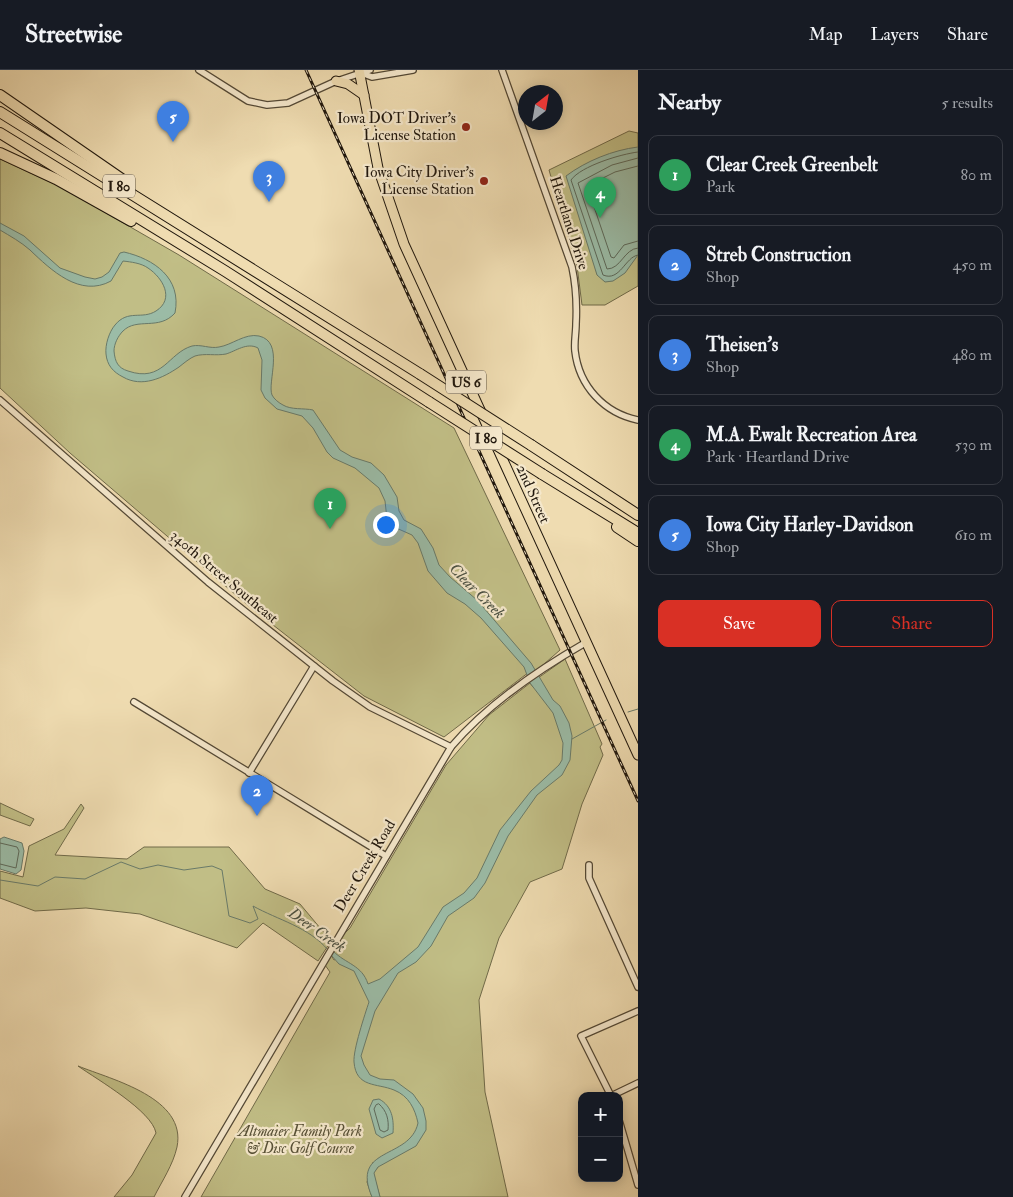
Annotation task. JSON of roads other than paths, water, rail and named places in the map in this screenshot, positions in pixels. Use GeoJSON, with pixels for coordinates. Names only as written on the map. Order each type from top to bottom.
{"type":"FeatureCollection","features":[{"type":"Feature","properties":{"kind":"highway"},"geometry":{"type":"LineString","coordinates":[[0,95],[238,260]]}},
{"type":"Feature","properties":{"kind":"highway","name":"I 80"},"geometry":{"type":"LineString","coordinates":[[0,112],[420,374],[638,515]]}},
{"type":"Feature","properties":{"kind":"highway","name":"I 80"},"geometry":{"type":"LineString","coordinates":[[0,133],[225,271],[542,474],[638,533]]}},
{"type":"Feature","properties":{"kind":"highway"},"geometry":{"type":"LineString","coordinates":[[0,153],[56,179],[225,271]]}},
{"type":"Feature","properties":{"kind":"highway"},"geometry":{"type":"LineString","coordinates":[[588,501],[609,522],[638,542]]}},
{"type":"Feature","properties":{"kind":"main road","name":"2nd Street"},"geometry":{"type":"LineString","coordinates":[[363,72],[364,95],[378,168],[402,236],[638,755]]}},
{"type":"Feature","properties":{"kind":"main road"},"geometry":{"type":"LineString","coordinates":[[336,81],[348,84],[364,95]]}},
{"type":"Feature","properties":{"kind":"street"},"geometry":{"type":"LineString","coordinates":[[199,70],[248,101],[267,105],[288,103],[336,81],[363,72],[372,77],[413,70]]}},
{"type":"Feature","properties":{"kind":"street","name":"Heartland Drive"},"geometry":{"type":"LineString","coordinates":[[502,70],[572,267],[576,296],[575,351],[580,371],[588,388],[599,400],[615,412],[638,420]]}},
{"type":"Feature","properties":{"kind":"street","name":"340th Street Southeast"},"geometry":{"type":"LineString","coordinates":[[0,400],[208,582],[314,666],[370,707],[451,747]]}},
{"type":"Feature","properties":{"kind":"street","name":"Deer Creek Road"},"geometry":{"type":"LineString","coordinates":[[185,1197],[451,747],[483,716],[518,688],[585,642]]}},
{"type":"Feature","properties":{"kind":"street"},"geometry":{"type":"LineString","coordinates":[[249,773],[314,666]]}},
{"type":"Feature","properties":{"kind":"street"},"geometry":{"type":"LineString","coordinates":[[134,702],[386,856]]}},
{"type":"Feature","properties":{"kind":"street"},"geometry":{"type":"LineString","coordinates":[[589,865],[589,878],[638,987]]}},
{"type":"Feature","properties":{"kind":"street"},"geometry":{"type":"LineString","coordinates":[[609,1092],[581,1036],[638,1011]]}},
{"type":"Feature","properties":{"kind":"street"},"geometry":{"type":"LineString","coordinates":[[619,1092],[638,1083]]}},
{"type":"Feature","properties":{"kind":"street"},"geometry":{"type":"LineString","coordinates":[[623,1134],[638,1185]]}},
{"type":"Feature","properties":{"kind":"water"},"geometry":{"type":"Polygon","coordinates":[[[638,147],[638,255],[625,273],[613,281],[605,282],[597,275],[566,176],[600,157],[638,147]]]}},
{"type":"Feature","properties":{"kind":"water"},"geometry":{"type":"Polygon","coordinates":[[[0,223],[24,236],[60,268],[85,277],[95,279],[102,277],[109,272],[120,253],[124,252],[155,265],[170,280],[176,301],[175,313],[162,321],[129,327],[118,338],[114,351],[115,358],[118,364],[125,370],[140,374],[149,373],[164,366],[192,346],[219,347],[249,336],[259,336],[267,340],[273,354],[271,389],[274,398],[286,407],[313,410],[340,450],[352,457],[371,463],[384,475],[397,497],[399,511],[404,520],[421,529],[433,548],[439,565],[477,600],[531,663],[569,723],[572,736],[570,760],[562,775],[537,795],[508,836],[485,883],[474,898],[448,916],[431,946],[416,962],[398,973],[375,1011],[361,1056],[364,1065],[370,1075],[380,1079],[394,1080],[413,1094],[423,1108],[426,1121],[426,1130],[416,1146],[378,1167],[374,1173],[380,1197],[372,1197],[367,1181],[369,1169],[375,1161],[404,1143],[413,1135],[418,1123],[413,1108],[404,1096],[394,1090],[368,1083],[359,1076],[354,1056],[369,1002],[354,971],[339,964],[331,955],[333,951],[358,969],[368,984],[380,979],[418,947],[443,907],[464,893],[477,878],[500,830],[531,791],[562,760],[563,743],[553,713],[530,683],[524,667],[481,618],[465,604],[447,593],[428,571],[418,543],[412,535],[394,527],[387,519],[385,501],[379,488],[355,468],[333,458],[327,452],[313,428],[302,416],[277,409],[265,398],[261,390],[262,360],[258,348],[246,346],[226,354],[195,356],[173,371],[145,382],[138,382],[123,377],[116,373],[109,365],[106,350],[108,339],[113,328],[120,320],[130,316],[151,314],[162,306],[166,295],[165,289],[158,277],[145,266],[123,261],[111,281],[88,286],[77,284],[47,266],[27,247],[0,230],[0,223]]]}},
{"type":"Feature","properties":{"kind":"water"},"geometry":{"type":"Polygon","coordinates":[[[4,837],[22,843],[24,851],[21,870],[16,874],[0,869],[0,839],[4,837]]]}},
{"type":"Feature","properties":{"kind":"water"},"geometry":{"type":"Polygon","coordinates":[[[379,1099],[387,1105],[393,1123],[393,1133],[382,1138],[376,1134],[369,1109],[373,1100],[379,1099]]]}},
{"type":"Feature","properties":{"kind":"waterway"},"geometry":{"type":"LineString","coordinates":[[628,712],[638,709]]}},
{"type":"Feature","properties":{"kind":"waterway"},"geometry":{"type":"LineString","coordinates":[[572,739],[606,720]]}},
{"type":"Feature","properties":{"kind":"waterway","name":"Deer Creek"},"geometry":{"type":"LineString","coordinates":[[0,880],[38,886],[55,877],[85,879],[121,862],[140,869],[158,865],[184,870],[212,866],[222,870],[229,916],[250,923],[258,919],[253,906],[312,935],[328,950]]}},
{"type":"Feature","properties":{"kind":"railway"},"geometry":{"type":"LineString","coordinates":[[306,70],[638,801]]}},
{"type":"Feature","properties":{"kind":"place","name":"Iowa DOT Driver's License Station"},"geometry":{"type":"Point","coordinates":[466,127]}},
{"type":"Feature","properties":{"kind":"place","name":"Iowa City Harley-Davidson"},"geometry":{"type":"Point","coordinates":[173,142]}},
{"type":"Feature","properties":{"kind":"place","name":"Iowa City Driver's License Station"},"geometry":{"type":"Point","coordinates":[484,181]}},
{"type":"Feature","properties":{"kind":"place","name":"Theisen's"},"geometry":{"type":"Point","coordinates":[269,202]}},
{"type":"Feature","properties":{"kind":"place","name":"M.A. Ewalt Recreation Area"},"geometry":{"type":"Point","coordinates":[600,218]}},
{"type":"Feature","properties":{"kind":"place","name":"Clear Creek Greenbelt"},"geometry":{"type":"Point","coordinates":[330,529]}},
{"type":"Feature","properties":{"kind":"place","name":"Streb Construction"},"geometry":{"type":"Point","coordinates":[257,816]}},
{"type":"Feature","properties":{"kind":"water label","name":"Clear Creek"},"geometry":{"type":"Point","coordinates":[477,591]}},
{"type":"Feature","properties":{"kind":"park label","name":"Altmaier Family Park & Disc Golf Course"},"geometry":{"type":"Point","coordinates":[300,1140]}}]}
